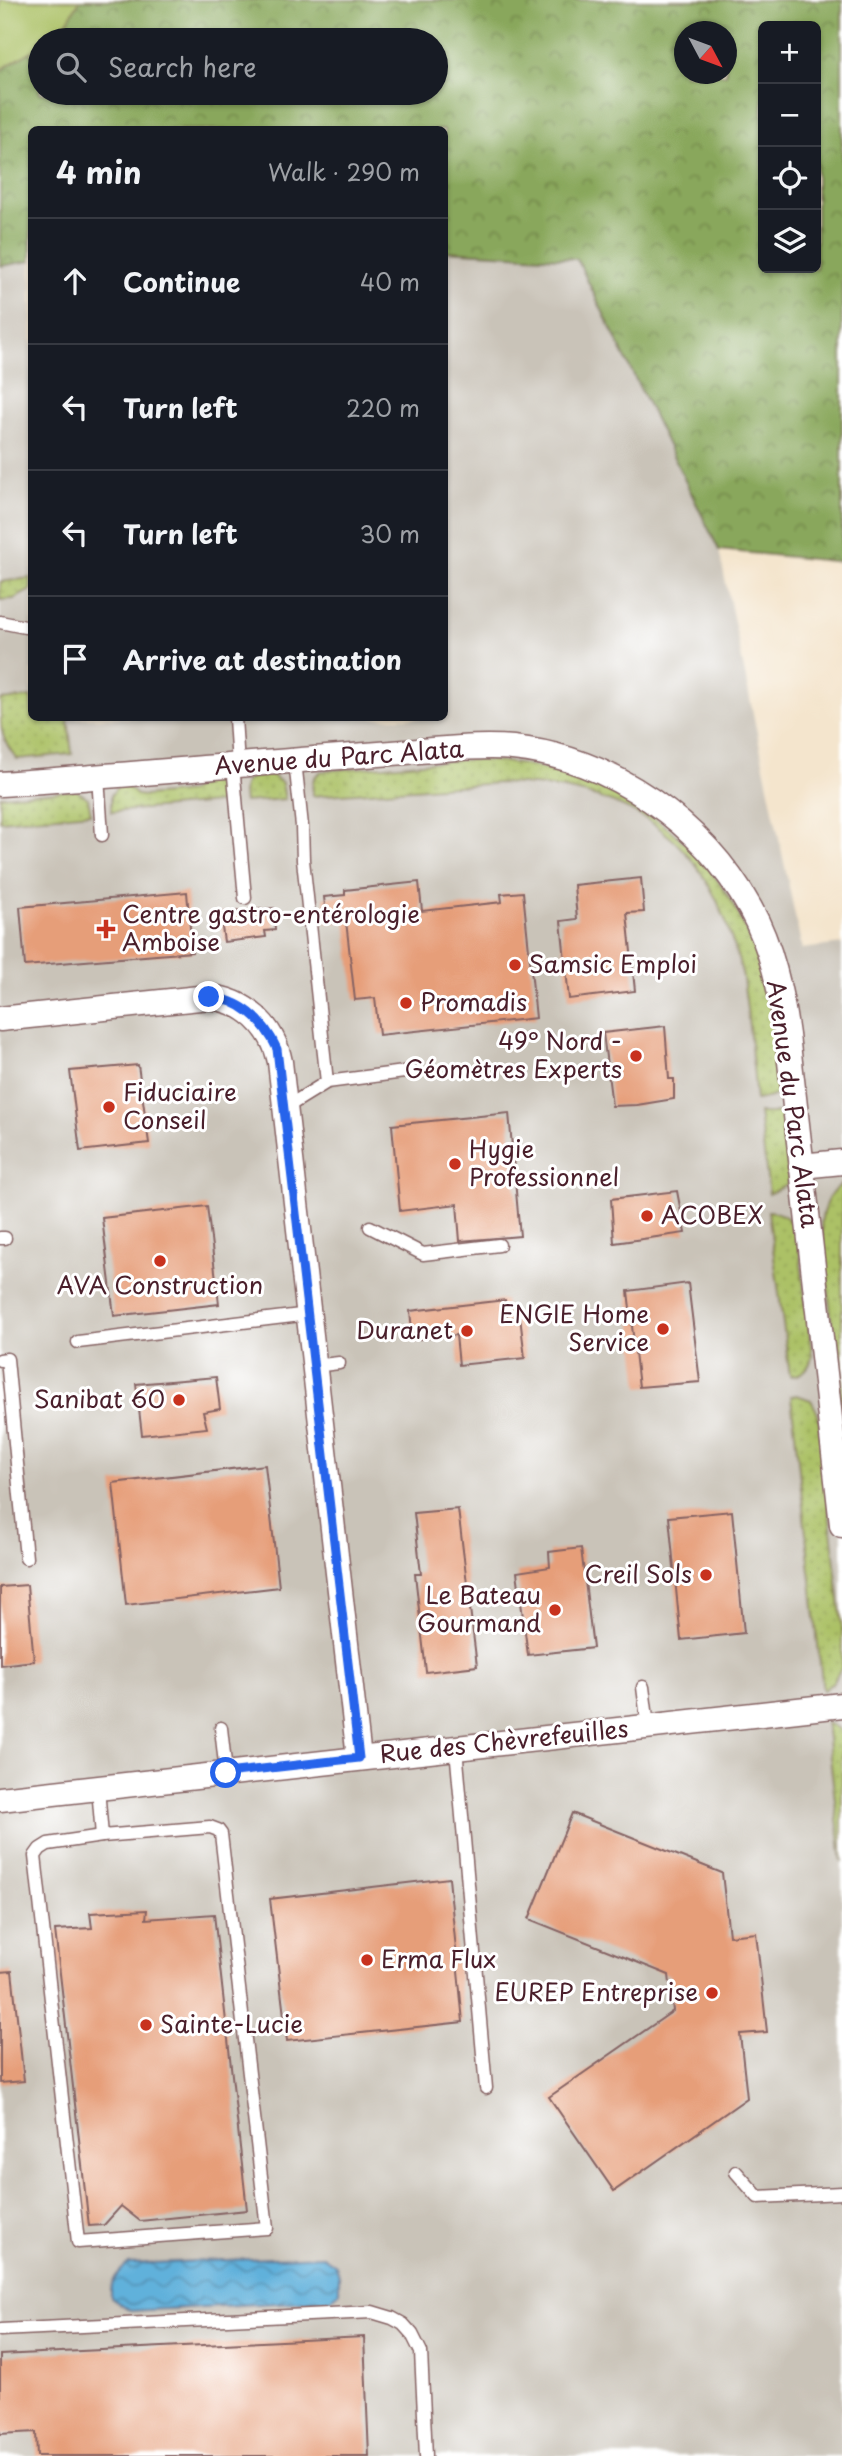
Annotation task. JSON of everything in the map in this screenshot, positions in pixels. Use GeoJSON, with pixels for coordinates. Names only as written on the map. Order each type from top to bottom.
{"type":"FeatureCollection","features":[{"type":"Feature","properties":{"kind":"street","name":"Avenue du Parc Alata"},"geometry":{"type":"LineString","coordinates":[[0,783],[459,748],[520,749],[569,761],[605,775],[638,792],[696,837],[722,866],[751,910],[763,936],[778,982],[785,1016],[842,1525]]}},
{"type":"Feature","properties":{"kind":"street"},"geometry":{"type":"LineString","coordinates":[[0,1019],[193,998],[222,998],[257,1017],[272,1038],[280,1062],[359,1758]]}},
{"type":"Feature","properties":{"kind":"street"},"geometry":{"type":"LineString","coordinates":[[801,1166],[842,1162]]}},
{"type":"Feature","properties":{"kind":"street","name":"Rue des Chèvrefeuilles"},"geometry":{"type":"LineString","coordinates":[[0,1799],[842,1705]]}},
{"type":"Feature","properties":{"kind":"lane"},"geometry":{"type":"LineString","coordinates":[[0,622],[25,626]]}},
{"type":"Feature","properties":{"kind":"lane"},"geometry":{"type":"LineString","coordinates":[[235,721],[245,898]]}},
{"type":"Feature","properties":{"kind":"lane"},"geometry":{"type":"LineString","coordinates":[[295,761],[304,874],[327,1082]]}},
{"type":"Feature","properties":{"kind":"lane"},"geometry":{"type":"LineString","coordinates":[[98,777],[102,835]]}},
{"type":"Feature","properties":{"kind":"lane"},"geometry":{"type":"LineString","coordinates":[[285,1108],[327,1082],[412,1071]]}},
{"type":"Feature","properties":{"kind":"lane"},"geometry":{"type":"LineString","coordinates":[[370,1227],[423,1255],[499,1245]]}},
{"type":"Feature","properties":{"kind":"lane"},"geometry":{"type":"LineString","coordinates":[[78,1342],[309,1314]]}},
{"type":"Feature","properties":{"kind":"lane"},"geometry":{"type":"LineString","coordinates":[[0,1360],[7,1359],[26,1558]]}},
{"type":"Feature","properties":{"kind":"lane"},"geometry":{"type":"LineString","coordinates":[[314,1366],[339,1363]]}},
{"type":"Feature","properties":{"kind":"lane"},"geometry":{"type":"LineString","coordinates":[[643,1687],[648,1726]]}},
{"type":"Feature","properties":{"kind":"lane"},"geometry":{"type":"LineString","coordinates":[[221,1728],[226,1773]]}},
{"type":"Feature","properties":{"kind":"lane"},"geometry":{"type":"LineString","coordinates":[[456,1748],[486,2088]]}},
{"type":"Feature","properties":{"kind":"lane"},"geometry":{"type":"LineString","coordinates":[[98,1788],[102,1836]]}},
{"type":"Feature","properties":{"kind":"lane"},"geometry":{"type":"LineString","coordinates":[[210,1827],[221,1834],[267,2228],[78,2242],[35,1856],[48,1844],[102,1836],[210,1827]]}},
{"type":"Feature","properties":{"kind":"lane"},"geometry":{"type":"LineString","coordinates":[[736,2172],[758,2197],[842,2193]]}},
{"type":"Feature","properties":{"kind":"lane"},"geometry":{"type":"LineString","coordinates":[[0,2330],[372,2312],[392,2318],[412,2334],[421,2351],[426,2456]]}},
{"type":"Feature","properties":{"kind":"shaded area"},"geometry":{"type":"Polygon","coordinates":[[[448,251],[577,259],[719,550],[802,949],[842,944],[842,2456],[0,2456],[0,266],[28,261],[28,721],[448,721],[448,251]]]}},
{"type":"Feature","properties":{"kind":"green space"},"geometry":{"type":"Polygon","coordinates":[[[0,0],[80,0],[62,28],[28,28],[28,53],[0,70],[0,0]]]}},
{"type":"Feature","properties":{"kind":"green space"},"geometry":{"type":"Polygon","coordinates":[[[80,0],[842,0],[842,562],[719,550],[577,259],[448,251],[448,126],[28,126],[28,261],[0,266],[0,70],[28,53],[28,105],[448,105],[448,28],[62,28],[80,0]]]}},
{"type":"Feature","properties":{"kind":"green space"},"geometry":{"type":"Polygon","coordinates":[[[28,578],[28,592],[14,599],[0,600],[0,582],[28,578]]]}},
{"type":"Feature","properties":{"kind":"green space"},"geometry":{"type":"Polygon","coordinates":[[[28,697],[28,721],[68,721],[72,754],[17,759],[2,732],[0,700],[28,697]]]}},
{"type":"Feature","properties":{"kind":"green space"},"geometry":{"type":"Polygon","coordinates":[[[459,760],[505,762],[549,770],[592,784],[632,804],[668,829],[700,859],[728,895],[749,937],[762,973],[782,1086],[777,1093],[756,1100],[742,973],[716,898],[696,865],[672,839],[644,818],[613,803],[578,792],[499,783],[313,796],[314,779],[322,771],[459,760]]]}},
{"type":"Feature","properties":{"kind":"green space"},"geometry":{"type":"Polygon","coordinates":[[[272,775],[282,783],[285,799],[244,802],[243,787],[248,779],[272,775]]]}},
{"type":"Feature","properties":{"kind":"green space"},"geometry":{"type":"Polygon","coordinates":[[[210,779],[224,787],[228,802],[111,812],[111,795],[118,786],[126,785],[137,795],[145,796],[189,792],[210,779]]]}},
{"type":"Feature","properties":{"kind":"green space"},"geometry":{"type":"Polygon","coordinates":[[[76,790],[88,798],[91,813],[0,821],[0,796],[76,790]]]}},
{"type":"Feature","properties":{"kind":"green space"},"geometry":{"type":"Polygon","coordinates":[[[759,1113],[778,1113],[784,1116],[791,1172],[787,1184],[769,1194],[759,1113]]]}},
{"type":"Feature","properties":{"kind":"green space"},"geometry":{"type":"Polygon","coordinates":[[[842,1184],[842,1419],[821,1222],[827,1200],[842,1184]]]}},
{"type":"Feature","properties":{"kind":"green space"},"geometry":{"type":"Polygon","coordinates":[[[768,1211],[785,1216],[797,1229],[812,1356],[805,1370],[790,1376],[768,1211]]]}},
{"type":"Feature","properties":{"kind":"green space"},"geometry":{"type":"Polygon","coordinates":[[[797,1395],[811,1400],[818,1413],[842,1626],[842,1667],[823,1691],[791,1396],[797,1395]]]}},
{"type":"Feature","properties":{"kind":"green space"},"geometry":{"type":"Polygon","coordinates":[[[826,1722],[842,1731],[842,1862],[826,1722]]]}},
{"type":"Feature","properties":{"kind":"water"},"geometry":{"type":"Polygon","coordinates":[[[323,2256],[336,2265],[339,2276],[339,2292],[330,2300],[130,2311],[111,2298],[115,2279],[128,2264],[323,2256]]]}},
{"type":"Feature","properties":{"kind":"building"},"geometry":{"type":"Polygon","coordinates":[[[641,878],[644,912],[627,913],[635,991],[569,999],[561,921],[577,919],[574,885],[641,878]]]}},
{"type":"Feature","properties":{"kind":"building"},"geometry":{"type":"Polygon","coordinates":[[[419,882],[422,911],[502,902],[501,894],[523,892],[536,1018],[379,1035],[375,998],[355,1000],[346,921],[327,923],[324,897],[345,895],[345,890],[419,882]]]}},
{"type":"Feature","properties":{"kind":"building","name":"Centre gastro-entérologie Amboise"},"geometry":{"type":"Polygon","coordinates":[[[187,892],[192,952],[25,966],[20,907],[187,892]]]}},
{"type":"Feature","properties":{"kind":"building"},"geometry":{"type":"Polygon","coordinates":[[[274,908],[275,930],[265,931],[266,937],[224,942],[220,913],[274,908]]]}},
{"type":"Feature","properties":{"kind":"building","name":"49° Nord - Géomètres Experts"},"geometry":{"type":"Polygon","coordinates":[[[665,1026],[669,1079],[674,1079],[674,1099],[612,1106],[603,1033],[665,1026]]]}},
{"type":"Feature","properties":{"kind":"building","name":"Fiduciaire Conseil"},"geometry":{"type":"Polygon","coordinates":[[[138,1065],[149,1143],[80,1151],[70,1071],[138,1065]]]}},
{"type":"Feature","properties":{"kind":"building","name":"Hygie Professionnel"},"geometry":{"type":"Polygon","coordinates":[[[509,1113],[520,1236],[460,1241],[457,1204],[400,1211],[392,1125],[509,1113]]]}},
{"type":"Feature","properties":{"kind":"building","name":"ACOBEX"},"geometry":{"type":"Polygon","coordinates":[[[677,1191],[685,1233],[614,1243],[611,1199],[677,1191]]]}},
{"type":"Feature","properties":{"kind":"building","name":"AVA Construction"},"geometry":{"type":"Polygon","coordinates":[[[207,1206],[219,1304],[114,1316],[102,1218],[207,1206]]]}},
{"type":"Feature","properties":{"kind":"building","name":"ENGIE Home Service"},"geometry":{"type":"Polygon","coordinates":[[[688,1283],[700,1382],[639,1387],[628,1291],[688,1283]]]}},
{"type":"Feature","properties":{"kind":"building","name":"Duranet"},"geometry":{"type":"Polygon","coordinates":[[[505,1300],[507,1318],[520,1317],[525,1358],[459,1365],[456,1335],[413,1340],[410,1311],[505,1300]]]}},
{"type":"Feature","properties":{"kind":"building","name":"Sanibat 60"},"geometry":{"type":"Polygon","coordinates":[[[216,1377],[220,1409],[203,1412],[207,1428],[142,1435],[136,1384],[216,1377]]]}},
{"type":"Feature","properties":{"kind":"building"},"geometry":{"type":"Polygon","coordinates":[[[265,1465],[279,1587],[126,1605],[113,1483],[265,1465]]]}},
{"type":"Feature","properties":{"kind":"building"},"geometry":{"type":"Polygon","coordinates":[[[458,1509],[477,1666],[426,1672],[415,1574],[421,1574],[414,1513],[458,1509]]]}},
{"type":"Feature","properties":{"kind":"building","name":"Creil Sols"},"geometry":{"type":"Polygon","coordinates":[[[732,1511],[744,1633],[681,1640],[669,1517],[732,1511]]]}},
{"type":"Feature","properties":{"kind":"building","name":"Le Bateau Gourmand"},"geometry":{"type":"Polygon","coordinates":[[[581,1548],[593,1648],[528,1655],[517,1572],[550,1567],[549,1552],[581,1548]]]}},
{"type":"Feature","properties":{"kind":"building"},"geometry":{"type":"Polygon","coordinates":[[[27,1585],[34,1661],[0,1665],[0,1587],[27,1585]]]}},
{"type":"Feature","properties":{"kind":"building","name":"EUREP Entreprise"},"geometry":{"type":"Polygon","coordinates":[[[572,1813],[722,1873],[729,1936],[756,1933],[767,2032],[740,2034],[747,2098],[614,2191],[549,2097],[673,2011],[669,1975],[529,1919],[572,1813]]]}},
{"type":"Feature","properties":{"kind":"building","name":"Erma Flux"},"geometry":{"type":"Polygon","coordinates":[[[449,1878],[463,2022],[287,2041],[270,1899],[449,1878]]]}},
{"type":"Feature","properties":{"kind":"building","name":"Sainte-Lucie"},"geometry":{"type":"Polygon","coordinates":[[[147,1910],[146,1919],[214,1914],[247,2210],[140,2221],[121,2206],[104,2225],[89,2226],[55,1930],[92,1928],[90,1913],[147,1910]]]}},
{"type":"Feature","properties":{"kind":"building"},"geometry":{"type":"Polygon","coordinates":[[[12,1971],[24,2081],[0,2083],[0,1972],[12,1971]]]}},
{"type":"Feature","properties":{"kind":"building"},"geometry":{"type":"Polygon","coordinates":[[[364,2337],[369,2456],[37,2456],[36,2432],[0,2434],[0,2355],[364,2337]]]}},
{"type":"Feature","properties":{"kind":"place","name":"Centre gastro-entérologie Amboise"},"geometry":{"type":"Point","coordinates":[106,929]}},
{"type":"Feature","properties":{"kind":"place","name":"Samsic Emploi"},"geometry":{"type":"Point","coordinates":[515,965]}},
{"type":"Feature","properties":{"kind":"place","name":"Promadis"},"geometry":{"type":"Point","coordinates":[406,1003]}},
{"type":"Feature","properties":{"kind":"place","name":"49° Nord - Géomètres Experts"},"geometry":{"type":"Point","coordinates":[636,1056]}},
{"type":"Feature","properties":{"kind":"place","name":"Fiduciaire Conseil"},"geometry":{"type":"Point","coordinates":[109,1107]}},
{"type":"Feature","properties":{"kind":"place","name":"Hygie Professionnel"},"geometry":{"type":"Point","coordinates":[455,1164]}},
{"type":"Feature","properties":{"kind":"place","name":"ACOBEX"},"geometry":{"type":"Point","coordinates":[647,1216]}},
{"type":"Feature","properties":{"kind":"place","name":"AVA Construction"},"geometry":{"type":"Point","coordinates":[160,1261]}},
{"type":"Feature","properties":{"kind":"place","name":"ENGIE Home Service"},"geometry":{"type":"Point","coordinates":[663,1329]}},
{"type":"Feature","properties":{"kind":"place","name":"Duranet"},"geometry":{"type":"Point","coordinates":[467,1331]}},
{"type":"Feature","properties":{"kind":"place","name":"Sanibat 60"},"geometry":{"type":"Point","coordinates":[179,1400]}},
{"type":"Feature","properties":{"kind":"place","name":"Creil Sols"},"geometry":{"type":"Point","coordinates":[706,1575]}},
{"type":"Feature","properties":{"kind":"place","name":"Le Bateau Gourmand"},"geometry":{"type":"Point","coordinates":[555,1610]}},
{"type":"Feature","properties":{"kind":"place","name":"Erma Flux"},"geometry":{"type":"Point","coordinates":[367,1960]}},
{"type":"Feature","properties":{"kind":"place","name":"EUREP Entreprise"},"geometry":{"type":"Point","coordinates":[712,1993]}},
{"type":"Feature","properties":{"kind":"place","name":"Sainte-Lucie"},"geometry":{"type":"Point","coordinates":[146,2025]}},
{"type":"Feature","properties":{"kind":"route"},"geometry":{"type":"LineString","coordinates":[[209,997],[234,1003],[257,1017],[272,1038],[280,1062],[359,1758],[226,1773]]}}]}
